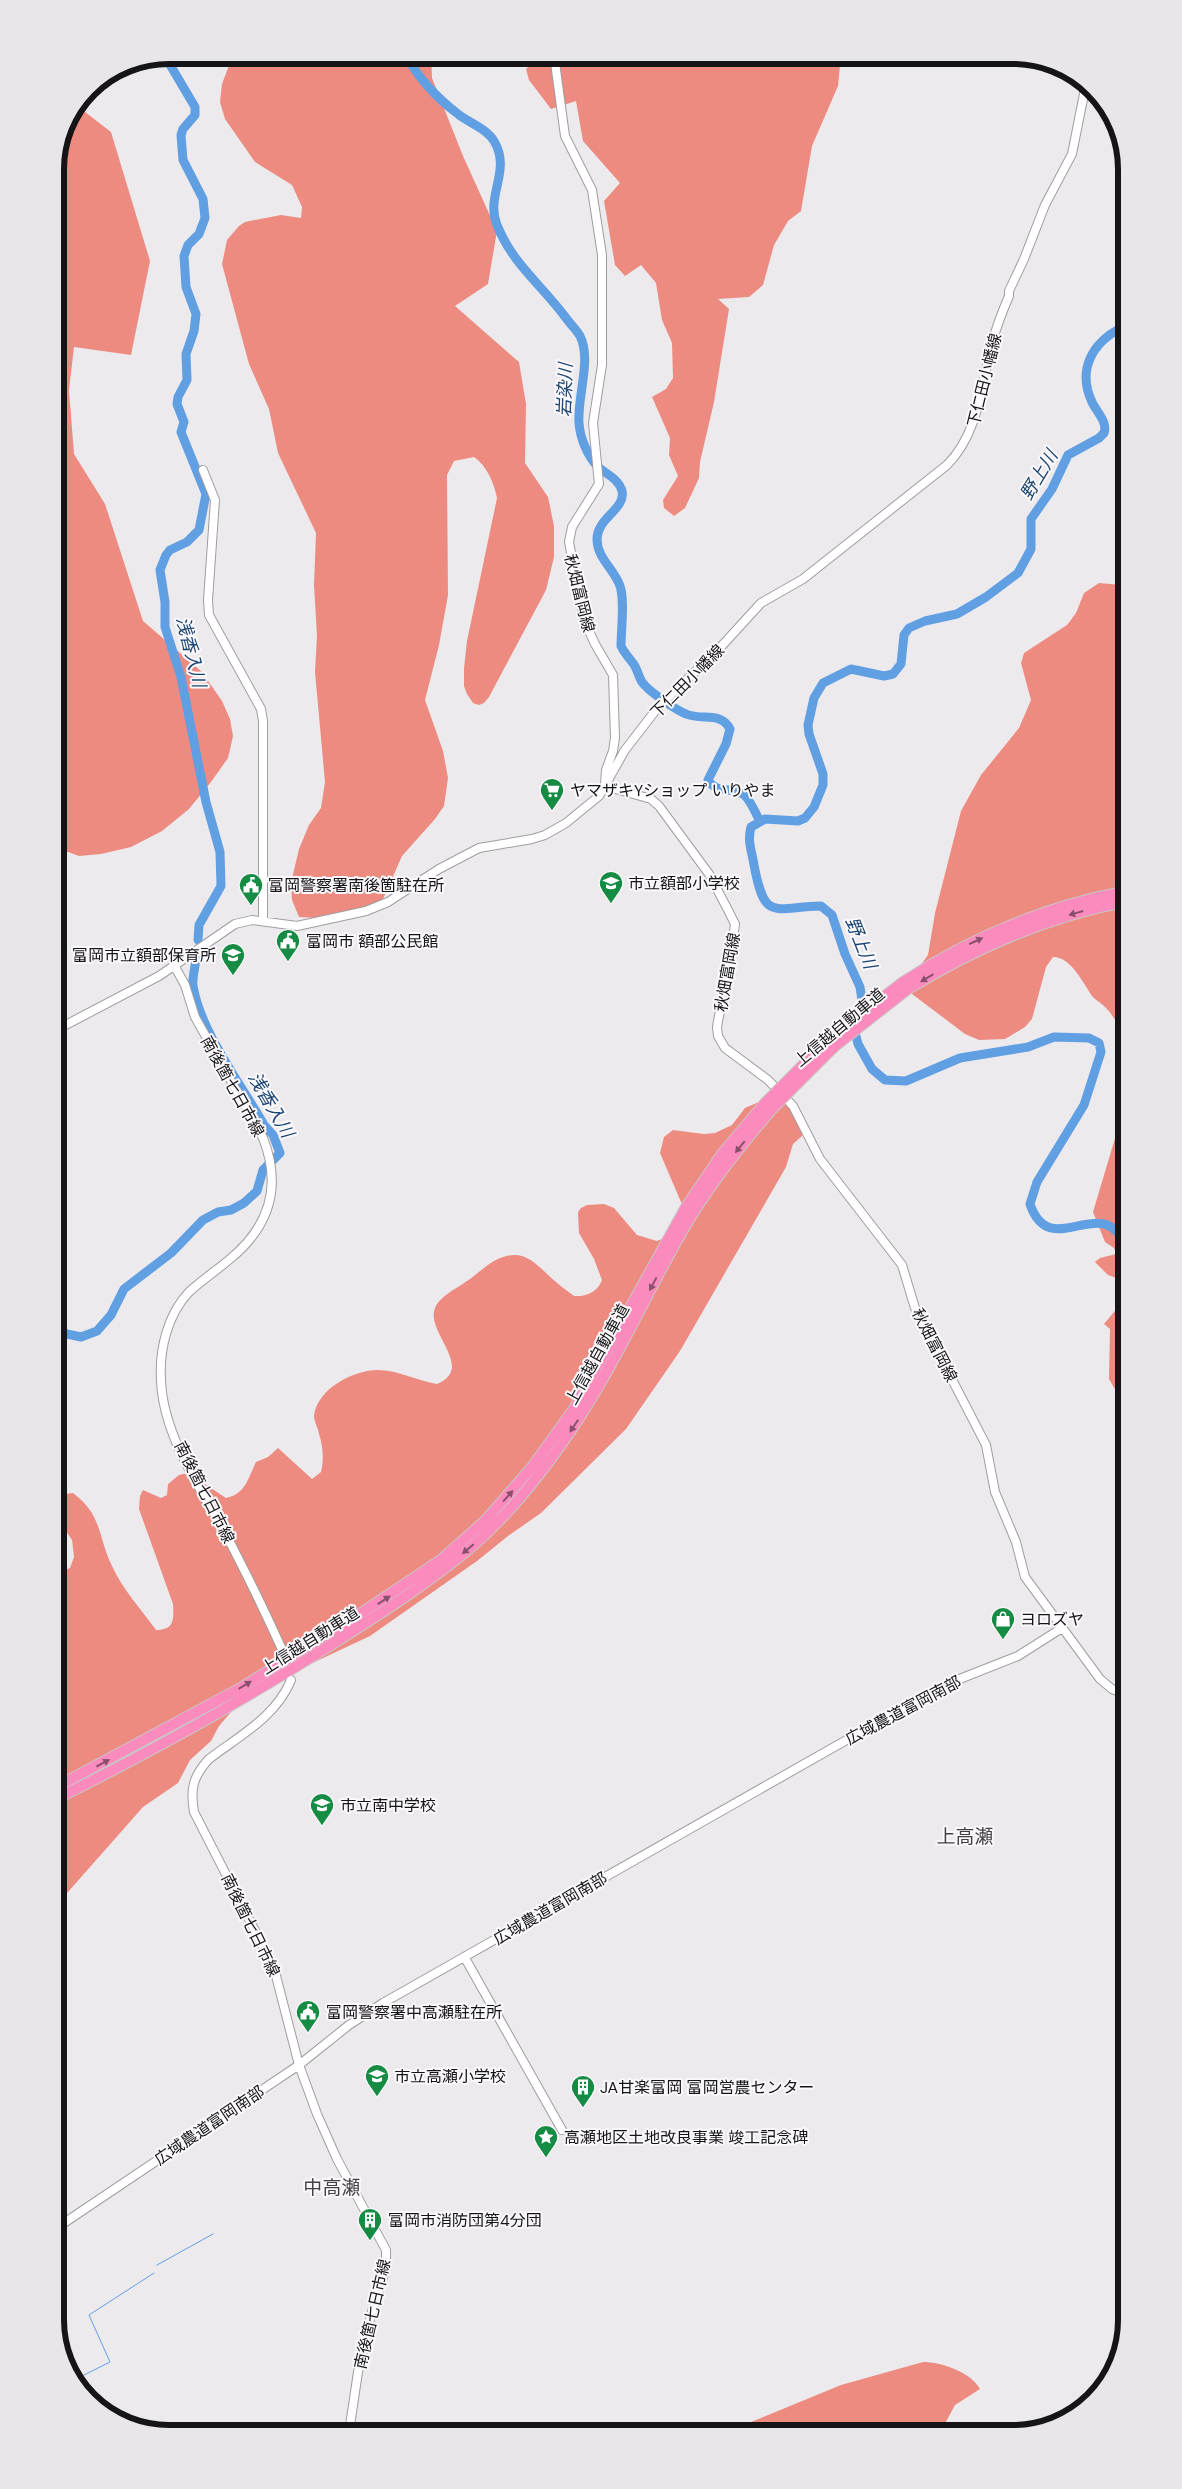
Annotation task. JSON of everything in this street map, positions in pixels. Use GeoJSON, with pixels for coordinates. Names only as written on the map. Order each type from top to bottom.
{"type":"FeatureCollection","features":[{"type":"Feature","properties":{"kind":"highway","name":"上信越自動車道"},"geometry":{"type":"LineString","coordinates":[[64,1783],[231,1693],[338,1629],[441,1560],[486,1520],[533,1466],[569,1416],[686,1206],[722,1154],[768,1107],[828,1040],[970,943],[1022,921],[1076,903],[1118,893]]}},
{"type":"Feature","properties":{"kind":"highway","name":"上信越自動車道"},"geometry":{"type":"LineString","coordinates":[[906,986],[1024,930],[1076,912],[1118,903]]}},
{"type":"Feature","properties":{"kind":"highway","name":"上信越自動車道"},"geometry":{"type":"LineString","coordinates":[[64,1795],[190,1728],[299,1665],[419,1587],[470,1548],[493,1526],[540,1472],[577,1421],[602,1381],[694,1212],[768,1107]]}},
{"type":"Feature","properties":{"kind":"main road","name":"秋畑富岡線"},"geometry":{"type":"LineString","coordinates":[[555,64],[566,136],[592,190],[602,255],[602,365],[593,424],[599,484],[572,527],[569,542],[584,620],[594,644],[613,674],[615,738],[613,751],[606,770],[605,786],[651,799],[660,806],[709,874],[735,924],[717,1027],[720,1042],[732,1054],[768,1080],[793,1106],[820,1159],[902,1265],[915,1308],[986,1444],[995,1492],[1016,1542],[1025,1577],[1100,1679],[1118,1691]]}},
{"type":"Feature","properties":{"kind":"main road","name":"下仁田小幡線"},"geometry":{"type":"LineString","coordinates":[[64,1026],[144,985],[234,924],[252,920],[297,926],[376,908],[479,848],[545,835],[590,806],[605,786],[625,750],[659,706],[718,650],[761,602],[803,579],[947,465],[963,446],[971,431],[993,340],[1009,296],[1009,291],[1045,205],[1072,154],[1084,93]]}},
{"type":"Feature","properties":{"kind":"main road"},"geometry":{"type":"LineString","coordinates":[[203,470],[214,500],[208,600],[209,615],[261,709],[263,721],[263,921]]}},
{"type":"Feature","properties":{"kind":"main road","name":"南後箇七日市線"},"geometry":{"type":"LineString","coordinates":[[174,965],[185,985],[195,1017],[257,1126],[269,1158],[271,1197],[257,1229],[236,1254],[189,1292],[174,1313],[164,1343],[161,1379],[169,1418],[192,1475],[233,1547],[284,1654]]}},
{"type":"Feature","properties":{"kind":"main road","name":"広域農道富岡南部"},"geometry":{"type":"LineString","coordinates":[[64,2223],[300,2065],[363,2016],[917,1700],[957,1680],[1018,1656],[1062,1628]]}},
{"type":"Feature","properties":{"kind":"main road","name":"南後箇七日市線"},"geometry":{"type":"LineString","coordinates":[[291,1680],[277,1705],[260,1721],[209,1759],[195,1775],[192,1786],[194,1812],[274,1968],[300,2065],[317,2114],[337,2159],[354,2188],[386,2255],[383,2278],[371,2315],[358,2372],[350,2425]]}},
{"type":"Feature","properties":{"kind":"main road"},"geometry":{"type":"LineString","coordinates":[[464,1958],[562,2130]]}},
{"type":"Feature","properties":{"kind":"shaded area"},"geometry":{"type":"Polygon","coordinates":[[[230,64],[431,64],[432,78],[463,156],[497,231],[488,284],[455,306],[519,362],[526,404],[525,463],[548,497],[554,526],[554,557],[546,590],[489,697],[484,703],[479,705],[473,703],[464,686],[467,641],[497,498],[489,475],[479,461],[474,457],[454,461],[447,475],[448,595],[439,645],[425,700],[443,751],[448,778],[444,806],[402,856],[383,899],[371,908],[319,918],[299,917],[292,900],[291,883],[299,849],[309,825],[321,808],[325,782],[315,672],[317,636],[314,585],[316,533],[278,453],[269,409],[249,364],[222,264],[227,240],[239,226],[245,222],[281,215],[301,218],[302,207],[292,185],[255,162],[225,119],[220,102],[222,84],[230,64]]]}},
{"type":"Feature","properties":{"kind":"shaded area"},"geometry":{"type":"Polygon","coordinates":[[[532,64],[840,64],[838,86],[812,146],[801,211],[788,221],[774,245],[763,285],[749,297],[718,299],[729,309],[714,402],[700,462],[699,478],[685,508],[674,516],[664,508],[663,500],[678,476],[669,455],[670,438],[652,397],[666,389],[673,378],[672,343],[662,320],[656,283],[641,265],[625,276],[615,265],[604,201],[620,183],[583,141],[576,101],[551,109],[529,80],[526,69],[532,64]]]}},
{"type":"Feature","properties":{"kind":"shaded area"},"geometry":{"type":"Polygon","coordinates":[[[83,110],[111,132],[150,261],[131,355],[74,347],[69,390],[74,454],[105,504],[143,621],[202,672],[222,701],[230,719],[233,736],[228,758],[211,782],[189,809],[162,831],[131,847],[101,854],[79,856],[64,851],[64,162],[67,142],[83,110]]]}},
{"type":"Feature","properties":{"kind":"shaded area"},"geometry":{"type":"Polygon","coordinates":[[[1099,583],[1118,585],[1118,1025],[1104,1006],[1093,997],[1071,966],[1060,958],[1053,957],[1046,967],[1032,1019],[1025,1027],[1005,1039],[979,1040],[965,1034],[912,994],[910,980],[928,955],[935,913],[961,811],[981,775],[1019,728],[1031,700],[1021,663],[1024,653],[1067,625],[1076,613],[1084,593],[1099,583]]]}},
{"type":"Feature","properties":{"kind":"shaded area"},"geometry":{"type":"Polygon","coordinates":[[[766,1099],[788,1102],[806,1123],[802,1136],[793,1144],[786,1167],[680,1351],[626,1429],[541,1513],[477,1561],[370,1636],[304,1667],[283,1681],[273,1676],[250,1690],[219,1726],[211,1741],[190,1760],[178,1783],[143,1807],[64,1896],[64,1571],[70,1568],[74,1557],[72,1540],[64,1528],[64,1494],[73,1493],[90,1510],[95,1518],[107,1555],[121,1583],[156,1630],[162,1630],[170,1626],[173,1619],[173,1604],[139,1509],[140,1496],[143,1490],[161,1498],[167,1495],[168,1484],[179,1475],[188,1473],[226,1498],[233,1496],[246,1485],[256,1462],[268,1457],[278,1448],[312,1479],[321,1472],[323,1457],[314,1416],[322,1397],[329,1390],[348,1377],[368,1371],[385,1370],[437,1384],[448,1377],[452,1369],[451,1359],[437,1328],[434,1318],[435,1308],[440,1300],[449,1293],[490,1263],[504,1257],[513,1255],[528,1259],[574,1296],[587,1295],[594,1291],[602,1280],[594,1259],[579,1233],[578,1212],[581,1208],[587,1205],[604,1204],[614,1208],[637,1235],[657,1241],[666,1237],[684,1209],[660,1153],[664,1137],[673,1130],[704,1134],[715,1133],[732,1125],[745,1108],[766,1099]]]}},
{"type":"Feature","properties":{"kind":"shaded area"},"geometry":{"type":"Polygon","coordinates":[[[1118,1128],[1118,1279],[1108,1275],[1095,1262],[1100,1258],[1116,1254],[1114,1248],[1105,1242],[1093,1212],[1118,1128]]]}},
{"type":"Feature","properties":{"kind":"shaded area"},"geometry":{"type":"Polygon","coordinates":[[[1118,1307],[1118,1395],[1109,1379],[1110,1329],[1104,1324],[1118,1307]]]}},
{"type":"Feature","properties":{"kind":"shaded area"},"geometry":{"type":"Polygon","coordinates":[[[923,2362],[930,2362],[947,2366],[963,2373],[976,2383],[980,2389],[955,2405],[944,2425],[748,2425],[751,2422],[841,2385],[923,2362]]]}},
{"type":"Feature","properties":{"kind":"waterway","name":"浅香入川"},"geometry":{"type":"LineString","coordinates":[[170,64],[195,107],[195,115],[183,129],[181,135],[183,160],[203,199],[205,218],[199,234],[188,245],[184,256],[186,287],[196,314],[194,331],[186,354],[187,380],[178,397],[177,404],[184,422],[181,432],[206,494],[199,530],[187,542],[170,550],[160,570],[165,602],[165,627],[181,677],[206,802],[220,852],[221,886],[199,925],[198,940]]}},
{"type":"Feature","properties":{"kind":"waterway","name":"岩染川"},"geometry":{"type":"LineString","coordinates":[[412,64],[422,79],[443,102],[491,136],[499,152],[500,163],[494,203],[497,225],[511,252],[580,336],[585,356],[579,413],[581,435],[587,452],[594,462],[615,480],[622,491],[620,503],[601,525],[597,539],[600,552],[620,586],[623,607],[621,646],[635,666],[642,682],[662,700],[686,714],[716,718],[726,723],[730,729],[726,744],[708,780],[719,789],[743,794],[751,803],[760,821]]}},
{"type":"Feature","properties":{"kind":"waterway","name":"野上川"},"geometry":{"type":"LineString","coordinates":[[1118,330],[1102,341],[1095,350],[1087,368],[1088,390],[1092,402],[1103,421],[1104,433],[1099,438],[1068,455],[1052,489],[1031,519],[1031,549],[1018,573],[986,597],[957,614],[925,621],[909,628],[904,635],[901,664],[893,674],[884,676],[851,669],[823,683],[814,698],[808,725],[809,734],[823,774],[823,785],[814,807],[805,818],[798,821],[765,819],[751,827],[749,837],[758,883],[767,904],[774,908],[782,909],[821,906],[832,915],[845,954],[860,987],[862,1000],[855,1032],[858,1044],[872,1069],[885,1080],[906,1081],[960,1058],[1028,1047],[1054,1037],[1089,1038],[1099,1043],[1101,1052],[1084,1105],[1037,1182],[1030,1204],[1039,1220],[1050,1228],[1063,1229],[1090,1224],[1103,1224],[1115,1229],[1118,1234]]}},
{"type":"Feature","properties":{"kind":"waterway","name":"浅香入川"},"geometry":{"type":"LineString","coordinates":[[64,1333],[81,1337],[97,1331],[111,1315],[124,1289],[171,1253],[203,1220],[218,1212],[231,1210],[244,1203],[257,1191],[263,1170],[280,1153],[273,1135],[264,1125],[204,1022],[193,986],[196,959]]}},
{"type":"Feature","properties":{"kind":"waterway"},"geometry":{"type":"LineString","coordinates":[[157,2265],[213,2234]]}},
{"type":"Feature","properties":{"kind":"waterway"},"geometry":{"type":"LineString","coordinates":[[81,2377],[110,2362],[89,2315],[154,2273]]}},
{"type":"Feature","properties":{"kind":"place","name":"ヤマザキYショップ いりやま"},"geometry":{"type":"Point","coordinates":[552,811]}},
{"type":"Feature","properties":{"kind":"place","name":"市立額部小学校"},"geometry":{"type":"Point","coordinates":[611,904]}},
{"type":"Feature","properties":{"kind":"place","name":"富岡警察署南後箇駐在所"},"geometry":{"type":"Point","coordinates":[251,906]}},
{"type":"Feature","properties":{"kind":"place","name":"富岡市 額部公民館"},"geometry":{"type":"Point","coordinates":[288,962]}},
{"type":"Feature","properties":{"kind":"place","name":"富岡市立額部保育所"},"geometry":{"type":"Point","coordinates":[233,976]}},
{"type":"Feature","properties":{"kind":"place","name":"ヨロズヤ"},"geometry":{"type":"Point","coordinates":[1003,1640]}},
{"type":"Feature","properties":{"kind":"place","name":"市立南中学校"},"geometry":{"type":"Point","coordinates":[322,1826]}},
{"type":"Feature","properties":{"kind":"place","name":"富岡警察署中高瀬駐在所"},"geometry":{"type":"Point","coordinates":[308,2033]}},
{"type":"Feature","properties":{"kind":"place","name":"市立高瀬小学校"},"geometry":{"type":"Point","coordinates":[377,2097]}},
{"type":"Feature","properties":{"kind":"place","name":"JA甘楽富岡 富岡営農センター"},"geometry":{"type":"Point","coordinates":[583,2108]}},
{"type":"Feature","properties":{"kind":"place","name":"高瀬地区土地改良事業 竣工記念碑"},"geometry":{"type":"Point","coordinates":[546,2158]}},
{"type":"Feature","properties":{"kind":"place","name":"富岡市消防団第4分団"},"geometry":{"type":"Point","coordinates":[370,2241]}},
{"type":"Feature","properties":{"kind":"district","name":"上高瀬"},"geometry":{"type":"Point","coordinates":[965,1836]}},
{"type":"Feature","properties":{"kind":"district","name":"中高瀬"},"geometry":{"type":"Point","coordinates":[332,2187]}}]}
